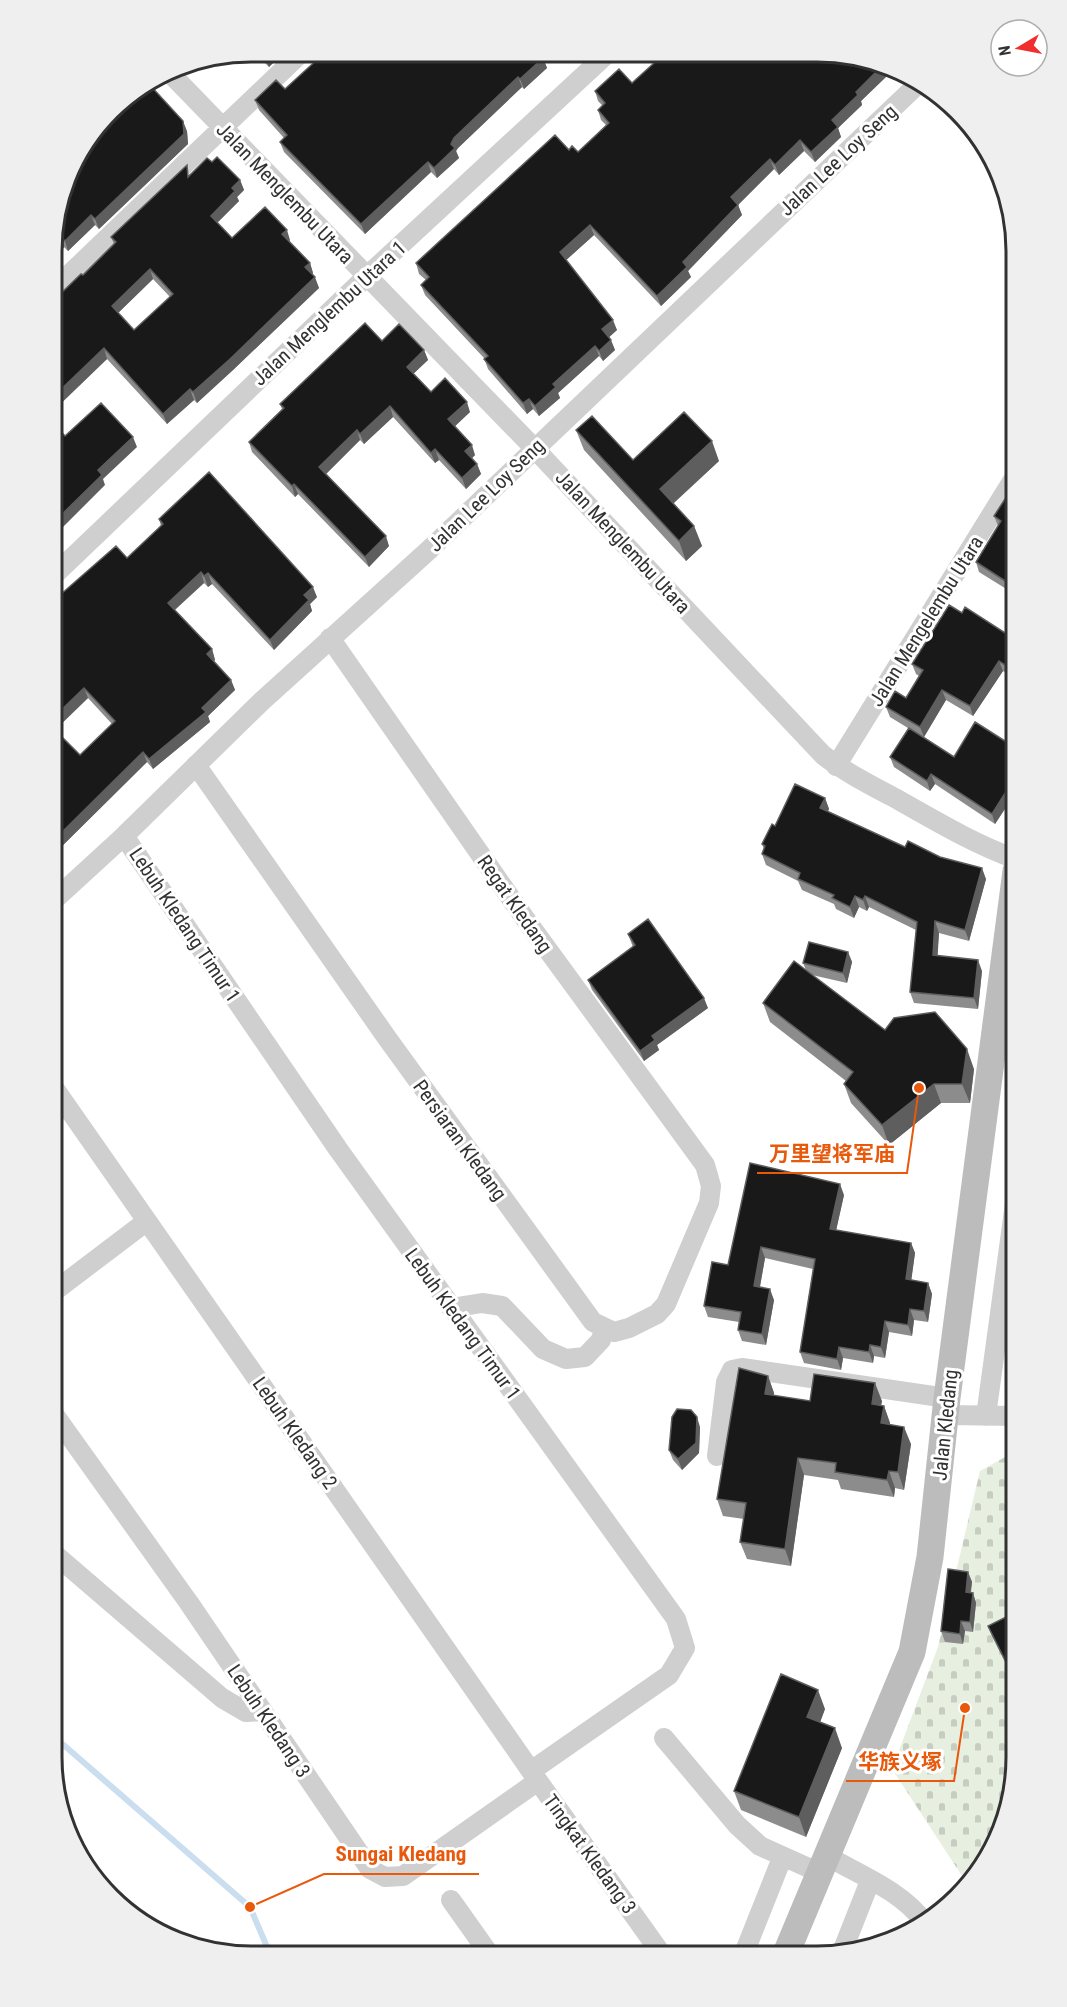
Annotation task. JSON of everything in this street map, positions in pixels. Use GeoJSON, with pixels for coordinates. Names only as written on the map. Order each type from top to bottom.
{"type":"FeatureCollection","features":[{"type":"Feature","properties":{"kind":"main road","name":"Jalan Kledang"},"geometry":{"type":"LineString","coordinates":[[789,1946],[912,1652],[930,1557],[946,1406],[1005,1036]]}},
{"type":"Feature","properties":{"kind":"street"},"geometry":{"type":"LineString","coordinates":[[62,281],[291,62]]}},
{"type":"Feature","properties":{"kind":"street","name":"Jalan Menglembu Utara 1"},"geometry":{"type":"LineString","coordinates":[[62,567],[366,277],[598,62]]}},
{"type":"Feature","properties":{"kind":"street","name":"Jalan Menglembu Utara"},"geometry":{"type":"LineString","coordinates":[[174,78],[534,448],[823,755],[836,766],[915,810],[1006,855]]}},
{"type":"Feature","properties":{"kind":"street","name":"Jalan Lee Loy Seng"},"geometry":{"type":"LineString","coordinates":[[62,893],[330,638],[430,549],[914,89]]}},
{"type":"Feature","properties":{"kind":"street","name":"Jalan Mengelembu Utara"},"geometry":{"type":"LineString","coordinates":[[836,766],[1006,491]]}},
{"type":"Feature","properties":{"kind":"street","name":"Regat Kledang"},"geometry":{"type":"LineString","coordinates":[[330,638],[526,920],[705,1165],[711,1186],[709,1203],[666,1304],[657,1314],[629,1328],[614,1332],[604,1329]]}},
{"type":"Feature","properties":{"kind":"street","name":"Persiaran Kledang"},"geometry":{"type":"LineString","coordinates":[[196,765],[582,1309],[593,1322],[604,1329]]}},
{"type":"Feature","properties":{"kind":"street","name":"Lebuh Kledang Timur 1"},"geometry":{"type":"LineString","coordinates":[[124,836],[338,1149],[676,1619],[685,1648],[669,1675],[535,1776]]}},
{"type":"Feature","properties":{"kind":"street","name":"Lebuh Kledang 2"},"geometry":{"type":"LineString","coordinates":[[62,1099],[535,1776]]}},
{"type":"Feature","properties":{"kind":"street"},"geometry":{"type":"LineString","coordinates":[[62,1285],[147,1221]]}},
{"type":"Feature","properties":{"kind":"street"},"geometry":{"type":"LineString","coordinates":[[986,1416],[1005,1274]]}},
{"type":"Feature","properties":{"kind":"street"},"geometry":{"type":"LineString","coordinates":[[451,1308],[482,1303],[502,1306],[543,1349],[566,1359],[585,1357],[601,1340],[604,1329]]}},
{"type":"Feature","properties":{"kind":"street"},"geometry":{"type":"LineString","coordinates":[[717,1456],[726,1382],[732,1371],[742,1368],[946,1406],[986,1416],[1005,1416]]}},
{"type":"Feature","properties":{"kind":"street","name":"Lebuh Kledang 3"},"geometry":{"type":"LineString","coordinates":[[62,1428],[189,1603],[370,1869],[385,1877],[403,1876],[535,1776]]}},
{"type":"Feature","properties":{"kind":"street"},"geometry":{"type":"LineString","coordinates":[[62,1560],[222,1698],[246,1712],[263,1711]]}},
{"type":"Feature","properties":{"kind":"street"},"geometry":{"type":"LineString","coordinates":[[664,1738],[737,1825],[760,1846],[782,1858],[823,1865],[870,1881],[906,1902],[918,1915]]}},
{"type":"Feature","properties":{"kind":"street","name":"Tingkat Kledang 3"},"geometry":{"type":"LineString","coordinates":[[535,1776],[656,1946]]}},
{"type":"Feature","properties":{"kind":"street"},"geometry":{"type":"LineString","coordinates":[[747,1946],[782,1858]]}},
{"type":"Feature","properties":{"kind":"street"},"geometry":{"type":"LineString","coordinates":[[846,1943],[870,1881]]}},
{"type":"Feature","properties":{"kind":"street"},"geometry":{"type":"LineString","coordinates":[[451,1900],[484,1946]]}},
{"type":"Feature","properties":{"kind":"green space"},"geometry":{"type":"Polygon","coordinates":[[[1005,1457],[1005,1769],[1002,1794],[986,1840],[974,1862],[962,1876],[892,1769],[938,1647],[980,1471],[1005,1457]]]}},
{"type":"Feature","properties":{"kind":"building"},"geometry":{"type":"Polygon","coordinates":[[[315,62],[539,62],[520,79],[518,77],[454,138],[451,144],[455,148],[434,168],[428,162],[361,224],[280,142],[287,135],[255,100],[276,80],[285,89],[315,62]]]}},
{"type":"Feature","properties":{"kind":"building"},"geometry":{"type":"Polygon","coordinates":[[[655,62],[829,62],[854,65],[876,72],[856,92],[858,95],[832,120],[838,127],[811,152],[800,140],[775,165],[770,159],[731,197],[738,205],[683,262],[687,267],[657,296],[590,225],[560,252],[613,320],[602,329],[611,340],[599,351],[595,346],[553,384],[556,387],[535,406],[529,399],[523,403],[484,359],[488,356],[421,285],[429,277],[416,263],[555,135],[569,150],[572,146],[578,152],[609,123],[598,110],[605,103],[595,91],[619,69],[632,83],[655,62]]]}},
{"type":"Feature","properties":{"kind":"building"},"geometry":{"type":"Polygon","coordinates":[[[153,89],[183,121],[184,134],[95,219],[91,215],[65,241],[62,238],[63,226],[68,201],[76,178],[93,145],[126,108],[153,89]]]}},
{"type":"Feature","properties":{"kind":"building"},"geometry":{"type":"Polygon","coordinates":[[[217,157],[240,180],[232,188],[235,191],[211,216],[232,238],[265,207],[287,230],[282,234],[310,263],[305,267],[315,277],[229,360],[193,392],[190,389],[163,414],[104,348],[62,388],[62,292],[116,242],[111,237],[187,165],[188,177],[207,158],[212,162],[217,157]],[[150,269],[112,306],[134,330],[173,294],[150,269]]]}},
{"type":"Feature","properties":{"kind":"building"},"geometry":{"type":"Polygon","coordinates":[[[365,323],[382,341],[399,324],[424,350],[407,367],[431,392],[445,378],[467,402],[448,419],[472,445],[465,451],[477,464],[462,478],[435,449],[431,453],[390,406],[360,434],[357,430],[319,467],[386,536],[365,557],[294,484],[292,486],[249,442],[284,408],[280,404],[365,323]]]}},
{"type":"Feature","properties":{"kind":"building"},"geometry":{"type":"Polygon","coordinates":[[[101,403],[133,437],[98,470],[102,475],[62,514],[62,433],[65,436],[101,403]]]}},
{"type":"Feature","properties":{"kind":"building"},"geometry":{"type":"Polygon","coordinates":[[[684,412],[712,441],[660,489],[694,526],[679,541],[576,430],[592,416],[633,460],[684,412]]]}},
{"type":"Feature","properties":{"kind":"building"},"geometry":{"type":"Polygon","coordinates":[[[209,472],[313,587],[304,595],[309,600],[270,640],[208,573],[204,576],[201,572],[168,603],[212,649],[207,654],[231,680],[202,708],[206,712],[149,759],[143,752],[62,832],[62,737],[80,755],[115,721],[84,688],[62,709],[62,593],[116,546],[127,558],[163,524],[159,519],[209,472]]]}},
{"type":"Feature","properties":{"kind":"building"},"geometry":{"type":"Polygon","coordinates":[[[1006,498],[1006,581],[976,562],[1001,521],[994,516],[1006,498]]]}},
{"type":"Feature","properties":{"kind":"building"},"geometry":{"type":"Polygon","coordinates":[[[949,605],[962,613],[965,607],[1006,633],[1006,665],[999,661],[970,706],[942,690],[920,727],[886,707],[895,691],[906,698],[923,670],[912,664],[949,605]]]}},
{"type":"Feature","properties":{"kind":"building"},"geometry":{"type":"Polygon","coordinates":[[[975,722],[1006,741],[1006,792],[992,814],[931,774],[927,781],[890,757],[909,728],[954,757],[975,722]]]}},
{"type":"Feature","properties":{"kind":"building"},"geometry":{"type":"Polygon","coordinates":[[[795,784],[825,798],[820,808],[905,847],[908,841],[940,857],[982,868],[965,930],[935,921],[933,955],[978,960],[974,998],[910,992],[917,922],[865,896],[863,900],[855,896],[850,907],[832,898],[834,895],[798,879],[800,873],[762,854],[765,846],[762,844],[772,824],[775,826],[795,784]]]}},
{"type":"Feature","properties":{"kind":"building"},"geometry":{"type":"Polygon","coordinates":[[[648,919],[704,998],[652,1036],[655,1040],[640,1051],[588,980],[635,945],[628,934],[648,919]]]}},
{"type":"Feature","properties":{"kind":"building"},"geometry":{"type":"Polygon","coordinates":[[[809,942],[848,952],[843,973],[803,963],[809,942]]]}},
{"type":"Feature","properties":{"kind":"building"},"geometry":{"type":"Polygon","coordinates":[[[794,961],[885,1030],[894,1018],[935,1012],[967,1049],[962,1084],[934,1084],[882,1125],[844,1084],[853,1072],[763,1003],[794,961]]]}},
{"type":"Feature","properties":{"kind":"building"},"geometry":{"type":"Polygon","coordinates":[[[750,1163],[840,1184],[830,1229],[911,1243],[906,1279],[928,1283],[924,1311],[910,1309],[908,1325],[885,1321],[881,1347],[870,1345],[869,1352],[839,1347],[837,1359],[800,1352],[815,1259],[761,1247],[754,1286],[770,1289],[762,1334],[738,1330],[741,1312],[704,1306],[712,1262],[728,1265],[750,1163]]]}},
{"type":"Feature","properties":{"kind":"building"},"geometry":{"type":"Polygon","coordinates":[[[739,1368],[768,1376],[765,1394],[810,1401],[814,1374],[875,1383],[872,1404],[884,1406],[881,1423],[904,1427],[898,1472],[889,1471],[887,1480],[835,1472],[836,1463],[798,1458],[785,1549],[740,1542],[746,1503],[717,1499],[739,1368]]]}},
{"type":"Feature","properties":{"kind":"building"},"geometry":{"type":"Polygon","coordinates":[[[677,1409],[691,1410],[697,1417],[696,1443],[678,1459],[669,1450],[672,1417],[677,1409]]]}},
{"type":"Feature","properties":{"kind":"building"},"geometry":{"type":"Polygon","coordinates":[[[948,1569],[968,1572],[966,1592],[973,1593],[970,1622],[961,1621],[960,1634],[941,1631],[948,1569]]]}},
{"type":"Feature","properties":{"kind":"building"},"geometry":{"type":"Polygon","coordinates":[[[1005,1617],[1005,1660],[1005,1660],[988,1626],[1005,1617]]]}},
{"type":"Feature","properties":{"kind":"building"},"geometry":{"type":"Polygon","coordinates":[[[781,1674],[818,1690],[807,1717],[835,1728],[799,1817],[734,1791],[781,1674]]]}},
{"type":"Feature","properties":{"kind":"waterway"},"geometry":{"type":"LineString","coordinates":[[62,1744],[250,1907],[267,1946]]}},
{"type":"Feature","properties":{"kind":"place","name":"万里望将军庙"},"geometry":{"type":"Point","coordinates":[919,1088]}},
{"type":"Feature","properties":{"kind":"place","name":"华族义塚"},"geometry":{"type":"Point","coordinates":[965,1708]}},
{"type":"Feature","properties":{"kind":"place","name":"Sungai Kledang"},"geometry":{"type":"Point","coordinates":[250,1907]}}]}
